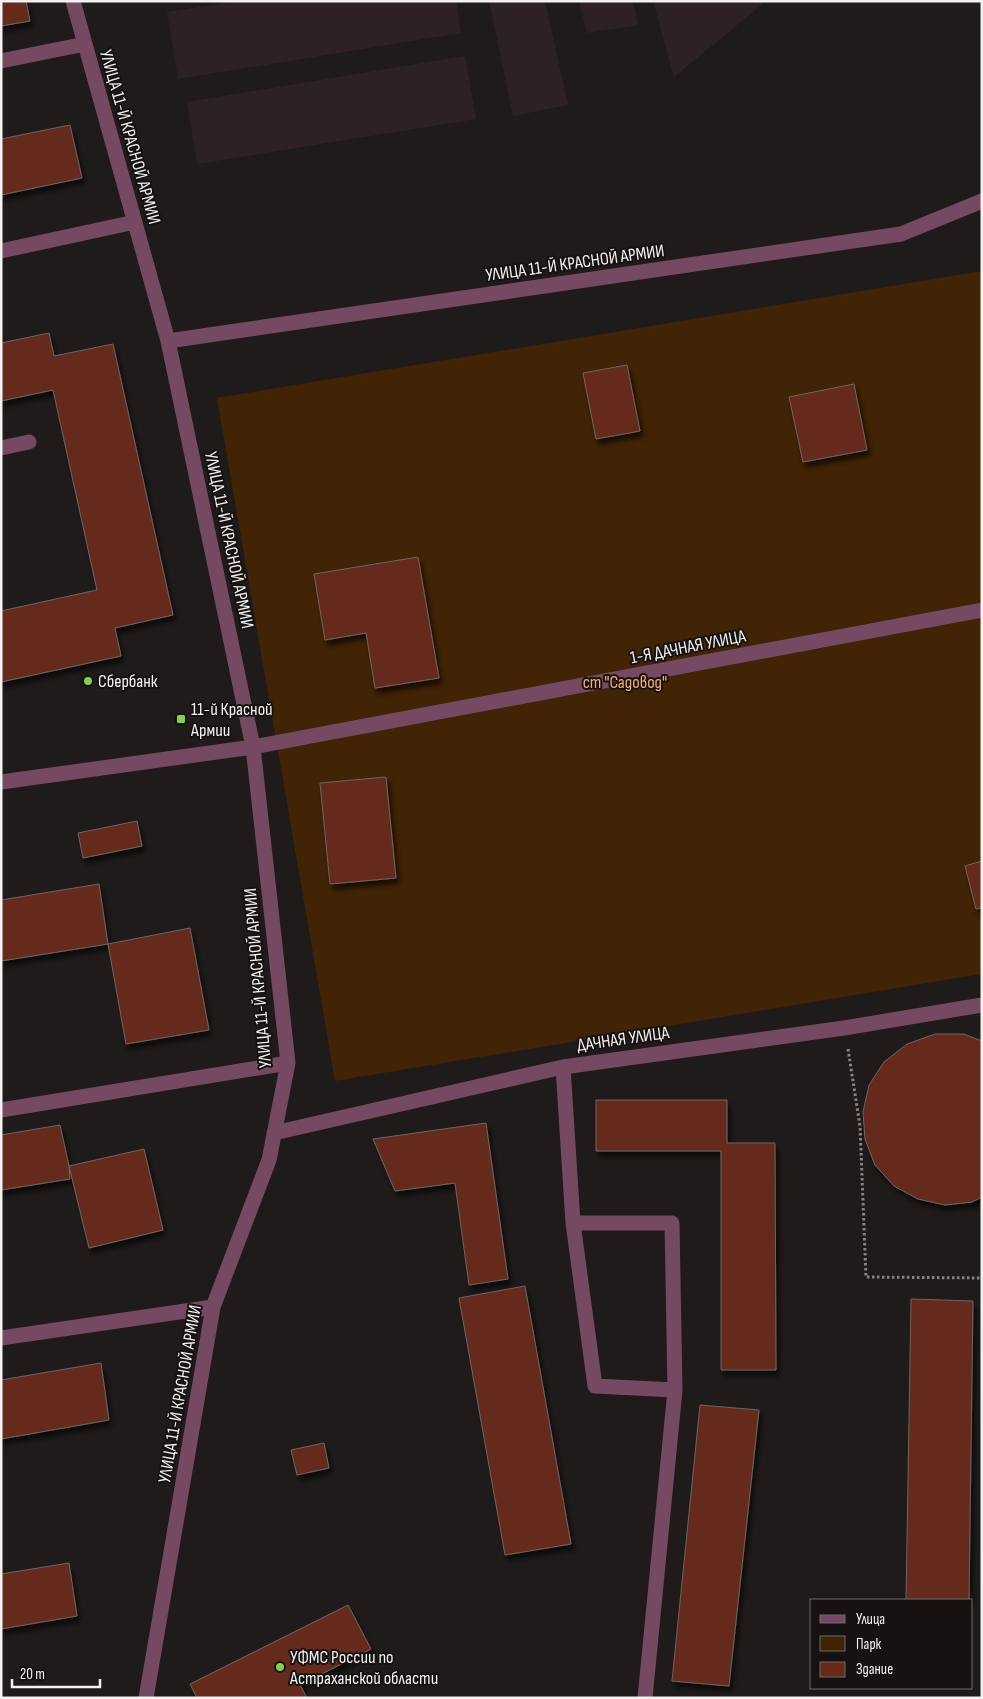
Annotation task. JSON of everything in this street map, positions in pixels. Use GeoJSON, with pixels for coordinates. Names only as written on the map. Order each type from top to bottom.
{"type":"FeatureCollection","features":[{"type":"Feature","properties":{"kind":"street","name":"УЛИЦА 11-Й КРАСНОЙ АРМИИ"},"geometry":{"type":"LineString","coordinates":[[73,1],[168,341],[254,748],[288,1063],[269,1160],[213,1307],[146,1698]]}},
{"type":"Feature","properties":{"kind":"street"},"geometry":{"type":"LineString","coordinates":[[1,61],[85,44]]}},
{"type":"Feature","properties":{"kind":"street","name":"УЛИЦА 11-Й КРАСНОЙ АРМИИ"},"geometry":{"type":"LineString","coordinates":[[168,341],[901,234],[982,201]]}},
{"type":"Feature","properties":{"kind":"street"},"geometry":{"type":"LineString","coordinates":[[1,251],[135,222]]}},
{"type":"Feature","properties":{"kind":"street"},"geometry":{"type":"LineString","coordinates":[[1,448],[29,442]]}},
{"type":"Feature","properties":{"kind":"street","name":"1-Я ДАЧНАЯ УЛИЦА"},"geometry":{"type":"LineString","coordinates":[[254,748],[982,610]]}},
{"type":"Feature","properties":{"kind":"street"},"geometry":{"type":"LineString","coordinates":[[1,782],[254,748]]}},
{"type":"Feature","properties":{"kind":"street","name":"ДАЧНАЯ УЛИЦА"},"geometry":{"type":"LineString","coordinates":[[274,1133],[563,1067],[844,1028],[982,1005]]}},
{"type":"Feature","properties":{"kind":"street"},"geometry":{"type":"LineString","coordinates":[[1,1110],[288,1063]]}},
{"type":"Feature","properties":{"kind":"street"},"geometry":{"type":"LineString","coordinates":[[563,1067],[573,1223],[595,1386],[675,1390]]}},
{"type":"Feature","properties":{"kind":"street"},"geometry":{"type":"LineString","coordinates":[[573,1223],[672,1223],[675,1390],[644,1698]]}},
{"type":"Feature","properties":{"kind":"street"},"geometry":{"type":"LineString","coordinates":[[1,1338],[213,1307]]}},
{"type":"Feature","properties":{"kind":"path"},"geometry":{"type":"LineString","coordinates":[[844,1028],[860,1126],[866,1276],[982,1278]]}},
{"type":"Feature","properties":{"kind":"shaded area"},"geometry":{"type":"Polygon","coordinates":[[[237,1],[456,1],[461,33],[178,79],[167,12],[237,1]]]}},
{"type":"Feature","properties":{"kind":"shaded area"},"geometry":{"type":"Polygon","coordinates":[[[489,1],[545,1],[568,105],[513,116],[489,1]]]}},
{"type":"Feature","properties":{"kind":"shaded area"},"geometry":{"type":"Polygon","coordinates":[[[579,1],[633,1],[638,25],[587,33],[579,1]]]}},
{"type":"Feature","properties":{"kind":"shaded area"},"geometry":{"type":"Polygon","coordinates":[[[653,1],[766,1],[674,77],[653,1]]]}},
{"type":"Feature","properties":{"kind":"shaded area"},"geometry":{"type":"Polygon","coordinates":[[[465,56],[476,119],[197,164],[187,102],[465,56]]]}},
{"type":"Feature","properties":{"kind":"green space","name":"ст \"Садовод\""},"geometry":{"type":"Polygon","coordinates":[[[982,271],[982,974],[335,1081],[217,398],[982,271]]]}},
{"type":"Feature","properties":{"kind":"building"},"geometry":{"type":"Polygon","coordinates":[[[1,1],[26,1],[30,21],[1,26],[1,1]]]}},
{"type":"Feature","properties":{"kind":"building"},"geometry":{"type":"Polygon","coordinates":[[[70,125],[82,178],[1,195],[1,139],[70,125]]]}},
{"type":"Feature","properties":{"kind":"building"},"geometry":{"type":"Polygon","coordinates":[[[49,333],[54,356],[113,344],[173,615],[115,628],[121,656],[1,682],[1,611],[97,590],[53,390],[1,401],[1,343],[49,333]]]}},
{"type":"Feature","properties":{"kind":"building"},"geometry":{"type":"Polygon","coordinates":[[[627,365],[640,431],[596,439],[583,373],[627,365]]]}},
{"type":"Feature","properties":{"kind":"building"},"geometry":{"type":"Polygon","coordinates":[[[854,384],[867,450],[803,462],[789,397],[854,384]]]}},
{"type":"Feature","properties":{"kind":"building"},"geometry":{"type":"Polygon","coordinates":[[[418,557],[439,678],[375,688],[366,633],[325,640],[314,574],[418,557]]]}},
{"type":"Feature","properties":{"kind":"building"},"geometry":{"type":"Polygon","coordinates":[[[386,777],[396,878],[330,884],[320,783],[386,777]]]}},
{"type":"Feature","properties":{"kind":"building"},"geometry":{"type":"Polygon","coordinates":[[[137,821],[142,846],[83,858],[78,833],[137,821]]]}},
{"type":"Feature","properties":{"kind":"building"},"geometry":{"type":"Polygon","coordinates":[[[982,861],[982,908],[976,909],[965,866],[982,861]]]}},
{"type":"Feature","properties":{"kind":"building"},"geometry":{"type":"Polygon","coordinates":[[[99,884],[108,944],[1,961],[1,900],[99,884]]]}},
{"type":"Feature","properties":{"kind":"building"},"geometry":{"type":"Polygon","coordinates":[[[190,928],[209,1030],[126,1044],[108,944],[190,928]]]}},
{"type":"Feature","properties":{"kind":"building"},"geometry":{"type":"Polygon","coordinates":[[[935,1034],[964,1034],[982,1041],[982,1197],[972,1202],[945,1205],[918,1199],[894,1186],[875,1165],[865,1139],[863,1112],[869,1085],[884,1062],[907,1044],[935,1034]]]}},
{"type":"Feature","properties":{"kind":"building"},"geometry":{"type":"Polygon","coordinates":[[[596,1100],[727,1100],[727,1143],[775,1143],[776,1370],[721,1370],[721,1151],[596,1151],[596,1100]]]}},
{"type":"Feature","properties":{"kind":"building"},"geometry":{"type":"Polygon","coordinates":[[[486,1123],[508,1279],[469,1285],[455,1183],[395,1191],[373,1139],[486,1123]]]}},
{"type":"Feature","properties":{"kind":"building"},"geometry":{"type":"Polygon","coordinates":[[[60,1125],[70,1179],[1,1190],[1,1135],[60,1125]]]}},
{"type":"Feature","properties":{"kind":"building"},"geometry":{"type":"Polygon","coordinates":[[[144,1149],[163,1230],[89,1248],[69,1166],[144,1149]]]}},
{"type":"Feature","properties":{"kind":"building"},"geometry":{"type":"Polygon","coordinates":[[[525,1286],[571,1544],[505,1555],[459,1298],[525,1286]]]}},
{"type":"Feature","properties":{"kind":"building"},"geometry":{"type":"Polygon","coordinates":[[[911,1299],[973,1301],[969,1599],[906,1599],[911,1299]]]}},
{"type":"Feature","properties":{"kind":"building"},"geometry":{"type":"Polygon","coordinates":[[[101,1363],[109,1420],[1,1439],[1,1380],[101,1363]]]}},
{"type":"Feature","properties":{"kind":"building"},"geometry":{"type":"Polygon","coordinates":[[[700,1405],[759,1410],[729,1686],[672,1681],[700,1405]]]}},
{"type":"Feature","properties":{"kind":"building"},"geometry":{"type":"Polygon","coordinates":[[[324,1443],[329,1468],[297,1475],[291,1450],[324,1443]]]}},
{"type":"Feature","properties":{"kind":"building"},"geometry":{"type":"Polygon","coordinates":[[[69,1563],[77,1616],[1,1629],[1,1574],[69,1563]]]}},
{"type":"Feature","properties":{"kind":"building","name":"УФМС России по Астраханской области"},"geometry":{"type":"Polygon","coordinates":[[[348,1605],[371,1649],[300,1685],[307,1698],[197,1698],[190,1684],[348,1605]]]}},
{"type":"Feature","properties":{"kind":"place","name":"Сбербанк"},"geometry":{"type":"Point","coordinates":[88,681]}},
{"type":"Feature","properties":{"kind":"place","name":"11-й Красной Армии"},"geometry":{"type":"Point","coordinates":[181,719]}},
{"type":"Feature","properties":{"kind":"place","name":"УФМС России по Астраханской области"},"geometry":{"type":"Point","coordinates":[280,1667]}}]}
